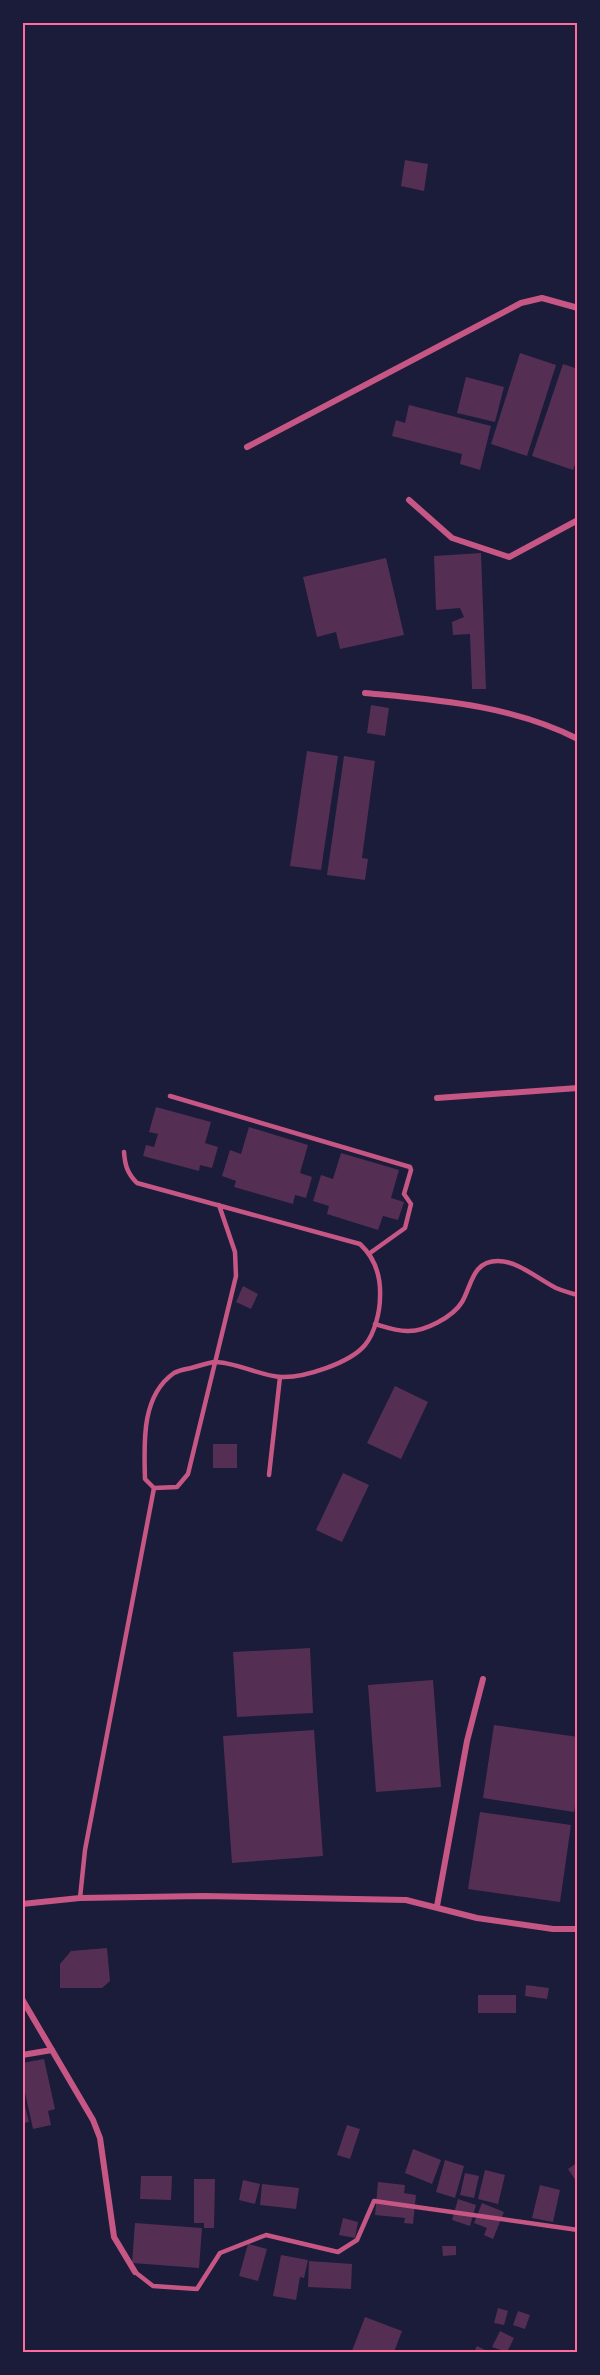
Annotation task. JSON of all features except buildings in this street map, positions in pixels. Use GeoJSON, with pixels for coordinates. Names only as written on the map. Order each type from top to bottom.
{"type":"FeatureCollection","features":[{"type":"Feature","properties":{"kind":"street"},"geometry":{"type":"LineString","coordinates":[[247,447],[521,303],[542,298],[578,308]]}},
{"type":"Feature","properties":{"kind":"street"},"geometry":{"type":"LineString","coordinates":[[409,500],[452,538],[509,557],[578,520]]}},
{"type":"Feature","properties":{"kind":"street"},"geometry":{"type":"LineString","coordinates":[[365,693],[469,704],[516,715],[555,728],[578,739]]}},
{"type":"Feature","properties":{"kind":"street"},"geometry":{"type":"LineString","coordinates":[[437,1098],[578,1088]]}},
{"type":"Feature","properties":{"kind":"street"},"geometry":{"type":"LineString","coordinates":[[437,1906],[467,1741],[483,1678]]}},
{"type":"Feature","properties":{"kind":"street"},"geometry":{"type":"LineString","coordinates":[[22,1904],[80,1898],[260,1896],[406,1900],[437,1906],[477,1918],[553,1929],[578,1929]]}},
{"type":"Feature","properties":{"kind":"street"},"geometry":{"type":"LineString","coordinates":[[22,1999],[82,2099],[100,2138],[114,2237],[135,2272]]}},
{"type":"Feature","properties":{"kind":"street"},"geometry":{"type":"LineString","coordinates":[[22,2055],[52,2050]]}},
{"type":"Feature","properties":{"kind":"lane"},"geometry":{"type":"LineString","coordinates":[[170,1096],[410,1167],[404,1194],[411,1204],[405,1228],[370,1253]]}},
{"type":"Feature","properties":{"kind":"lane"},"geometry":{"type":"LineString","coordinates":[[124,1152],[125,1165],[130,1176],[137,1183],[219,1205],[360,1244],[370,1253],[378,1273],[380,1298],[375,1324],[366,1344],[340,1362],[298,1376],[279,1377],[215,1362],[177,1371],[161,1384],[153,1399],[147,1420],[145,1479],[154,1488],[177,1487],[188,1474],[215,1362],[236,1276],[235,1252],[219,1205]]}},
{"type":"Feature","properties":{"kind":"lane"},"geometry":{"type":"LineString","coordinates":[[375,1324],[409,1332],[424,1328],[449,1316],[463,1300],[472,1274],[482,1265],[492,1261],[514,1264],[558,1289],[578,1295]]}},
{"type":"Feature","properties":{"kind":"lane"},"geometry":{"type":"LineString","coordinates":[[269,1475],[279,1377]]}},
{"type":"Feature","properties":{"kind":"lane"},"geometry":{"type":"LineString","coordinates":[[80,1898],[85,1850],[154,1488]]}},
{"type":"Feature","properties":{"kind":"lane"},"geometry":{"type":"LineString","coordinates":[[135,2272],[153,2286],[197,2289],[220,2253],[266,2235],[338,2252],[357,2240],[374,2201],[578,2230]]}}]}
